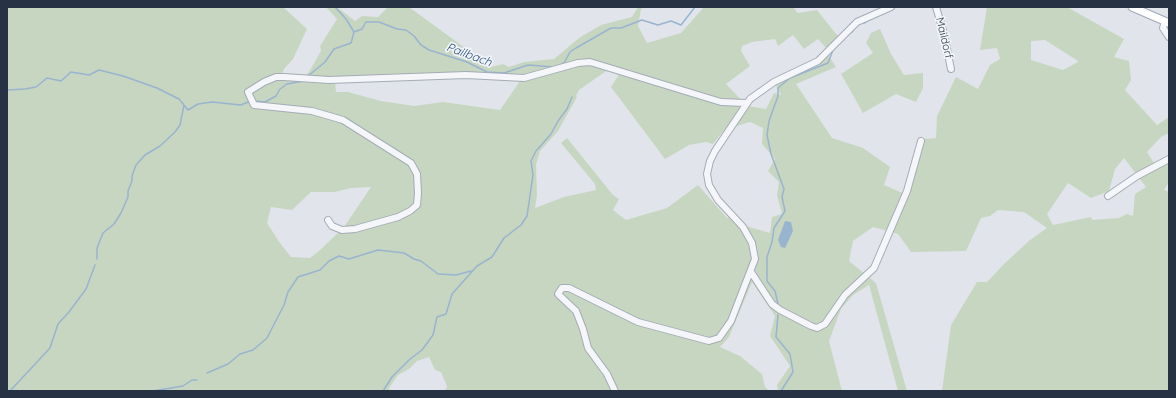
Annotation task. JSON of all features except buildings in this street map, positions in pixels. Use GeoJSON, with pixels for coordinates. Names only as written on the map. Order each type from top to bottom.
{"type":"FeatureCollection","features":[{"type":"Feature","properties":{"kind":"main road"},"geometry":{"type":"LineString","coordinates":[[1132,7],[1167,22]]}},
{"type":"Feature","properties":{"kind":"street"},"geometry":{"type":"LineString","coordinates":[[615,391],[606,374],[588,348],[576,311],[558,294],[562,288],[569,288],[638,322],[709,341],[719,338],[727,328],[755,259],[752,243],[743,227],[714,195],[709,185],[707,174],[710,161],[715,151],[746,103],[755,95],[774,82],[818,61],[857,22],[891,7]]}},
{"type":"Feature","properties":{"kind":"street","name":"Maildorf"},"geometry":{"type":"LineString","coordinates":[[936,7],[944,34],[951,69]]}},
{"type":"Feature","properties":{"kind":"street"},"geometry":{"type":"LineString","coordinates":[[1167,22],[1163,28],[1169,37]]}},
{"type":"Feature","properties":{"kind":"street"},"geometry":{"type":"LineString","coordinates":[[328,220],[332,226],[342,230],[355,230],[398,217],[410,211],[417,204],[417,174],[411,163],[343,120],[312,111],[254,105],[248,92],[264,82],[276,77],[284,76],[329,80],[466,75],[524,78],[578,63],[590,62],[721,102],[746,103]]}},
{"type":"Feature","properties":{"kind":"street"},"geometry":{"type":"LineString","coordinates":[[751,272],[772,304],[780,310],[817,328],[825,324],[845,295],[874,268],[907,191],[921,141]]}},
{"type":"Feature","properties":{"kind":"street"},"geometry":{"type":"LineString","coordinates":[[1108,196],[1137,176],[1169,159]]}},
{"type":"Feature","properties":{"kind":"green space"},"geometry":{"type":"Polygon","coordinates":[[[7,7],[283,7],[307,29],[293,59],[284,69],[282,74],[304,77],[309,72],[321,51],[320,46],[337,19],[326,7],[337,7],[355,21],[362,16],[378,17],[388,7],[409,7],[491,67],[503,64],[509,67],[524,62],[554,59],[579,38],[601,25],[632,17],[638,7],[645,7],[641,9],[638,26],[647,43],[681,33],[704,7],[793,7],[798,13],[817,10],[841,40],[831,53],[818,39],[804,49],[793,35],[778,46],[775,39],[752,42],[742,46],[741,51],[750,66],[726,84],[747,106],[766,109],[774,93],[781,95],[775,84],[829,56],[836,67],[796,84],[832,138],[863,148],[890,167],[884,185],[907,195],[922,143],[924,139],[936,138],[937,116],[956,77],[978,89],[990,65],[1000,59],[997,48],[980,50],[987,7],[1067,7],[1124,39],[1114,57],[1129,61],[1131,80],[1125,90],[1157,125],[1169,117],[1169,133],[1161,137],[1147,152],[1154,163],[1169,159],[1169,182],[1164,190],[1169,192],[1169,391],[942,391],[951,325],[977,282],[987,282],[1030,240],[1047,228],[1024,212],[998,210],[990,216],[981,218],[966,251],[911,252],[898,234],[873,227],[853,241],[849,261],[876,283],[907,391],[898,391],[869,285],[853,295],[841,309],[829,341],[842,391],[778,391],[777,385],[790,366],[770,336],[775,316],[752,282],[729,337],[720,347],[740,356],[762,374],[765,387],[770,391],[445,391],[447,386],[441,372],[435,370],[429,357],[417,361],[409,369],[398,375],[389,388],[390,391],[7,391],[7,7]],[[1045,40],[1031,41],[1031,60],[1063,70],[1078,62],[1045,40]],[[609,69],[579,90],[576,96],[577,97],[558,131],[540,151],[536,165],[537,195],[535,208],[564,197],[596,190],[595,184],[561,143],[567,138],[613,195],[619,199],[613,210],[626,220],[667,208],[698,185],[727,218],[737,217],[746,226],[770,233],[772,217],[782,214],[777,195],[779,182],[768,171],[775,159],[762,144],[763,128],[750,122],[724,130],[713,144],[706,142],[689,145],[665,159],[611,87],[620,73],[609,69]],[[453,77],[335,82],[336,92],[348,92],[381,101],[414,106],[443,102],[500,110],[520,81],[453,77]],[[1124,158],[1115,169],[1109,191],[1091,198],[1068,183],[1047,214],[1053,225],[1091,217],[1092,220],[1119,218],[1127,214],[1133,216],[1135,194],[1146,187],[1124,158]],[[371,187],[351,188],[335,192],[311,192],[292,210],[271,207],[267,223],[291,257],[310,258],[319,251],[344,227],[371,187]]]}},
{"type":"Feature","properties":{"kind":"green space"},"geometry":{"type":"Polygon","coordinates":[[[880,29],[891,54],[904,75],[923,73],[923,88],[916,102],[896,94],[863,113],[841,74],[873,53],[866,43],[871,33],[880,29]]]}},
{"type":"Feature","properties":{"kind":"water"},"geometry":{"type":"Polygon","coordinates":[[[785,221],[791,222],[793,231],[785,248],[781,247],[778,240],[785,221]]]}},
{"type":"Feature","properties":{"kind":"waterway","name":"Pailbach"},"geometry":{"type":"LineString","coordinates":[[335,7],[346,19],[354,32]]}},
{"type":"Feature","properties":{"kind":"waterway","name":"Pailbach"},"geometry":{"type":"LineString","coordinates":[[558,66],[564,63],[570,52],[611,28],[621,28],[642,20],[658,25],[671,21],[681,25],[695,7]]}},
{"type":"Feature","properties":{"kind":"waterway"},"geometry":{"type":"LineString","coordinates":[[864,23],[869,20]]}},
{"type":"Feature","properties":{"kind":"waterway","name":"Pailbach"},"geometry":{"type":"LineString","coordinates":[[354,32],[362,29],[366,22],[379,22],[397,29],[406,30],[414,36],[421,45],[429,50],[467,62],[487,72],[504,73],[528,65],[554,67]]}},
{"type":"Feature","properties":{"kind":"waterway"},"geometry":{"type":"LineString","coordinates":[[847,36],[853,31]]}},
{"type":"Feature","properties":{"kind":"waterway"},"geometry":{"type":"LineString","coordinates":[[308,76],[325,62],[334,49],[351,43],[354,32]]}},
{"type":"Feature","properties":{"kind":"waterway"},"geometry":{"type":"LineString","coordinates":[[778,304],[775,291],[767,281],[767,257],[772,242],[774,228],[785,211],[782,197],[784,189],[771,154],[767,135],[769,121],[778,96],[778,88],[790,78],[828,63],[833,50]]}},
{"type":"Feature","properties":{"kind":"waterway"},"geometry":{"type":"LineString","coordinates":[[7,90],[36,87],[47,78],[61,81],[71,72],[89,75],[99,70],[123,76],[157,88],[179,99],[188,110],[198,104],[212,102],[241,105],[248,102]]}},
{"type":"Feature","properties":{"kind":"waterway"},"geometry":{"type":"LineString","coordinates":[[255,101],[265,102],[276,96],[280,89],[287,84],[304,81]]}},
{"type":"Feature","properties":{"kind":"waterway"},"geometry":{"type":"LineString","coordinates":[[383,391],[392,377],[409,360],[422,350],[433,335],[437,317],[446,314],[452,294],[477,266],[492,257],[504,238],[521,225],[527,216],[533,175],[531,161],[536,151],[551,134],[567,109],[572,97]]}},
{"type":"Feature","properties":{"kind":"waterway"},"geometry":{"type":"LineString","coordinates":[[97,259],[97,248],[103,233],[114,224],[128,197],[128,191],[136,165],[145,155],[160,146],[175,132],[180,125],[184,105]]}},
{"type":"Feature","properties":{"kind":"waterway"},"geometry":{"type":"LineString","coordinates":[[207,373],[228,364],[240,354],[253,350],[267,338],[284,305],[288,292],[298,277],[320,270],[329,261],[339,256],[349,259],[378,250],[404,253],[421,261],[438,274],[456,275],[471,271]]}},
{"type":"Feature","properties":{"kind":"waterway"},"geometry":{"type":"LineString","coordinates":[[10,391],[50,348],[58,324],[86,289],[95,265]]}},
{"type":"Feature","properties":{"kind":"waterway"},"geometry":{"type":"LineString","coordinates":[[778,315],[776,337],[790,354],[793,372],[781,391]]}},
{"type":"Feature","properties":{"kind":"waterway"},"geometry":{"type":"LineString","coordinates":[[153,391],[183,386],[192,380],[197,380]]}}]}
